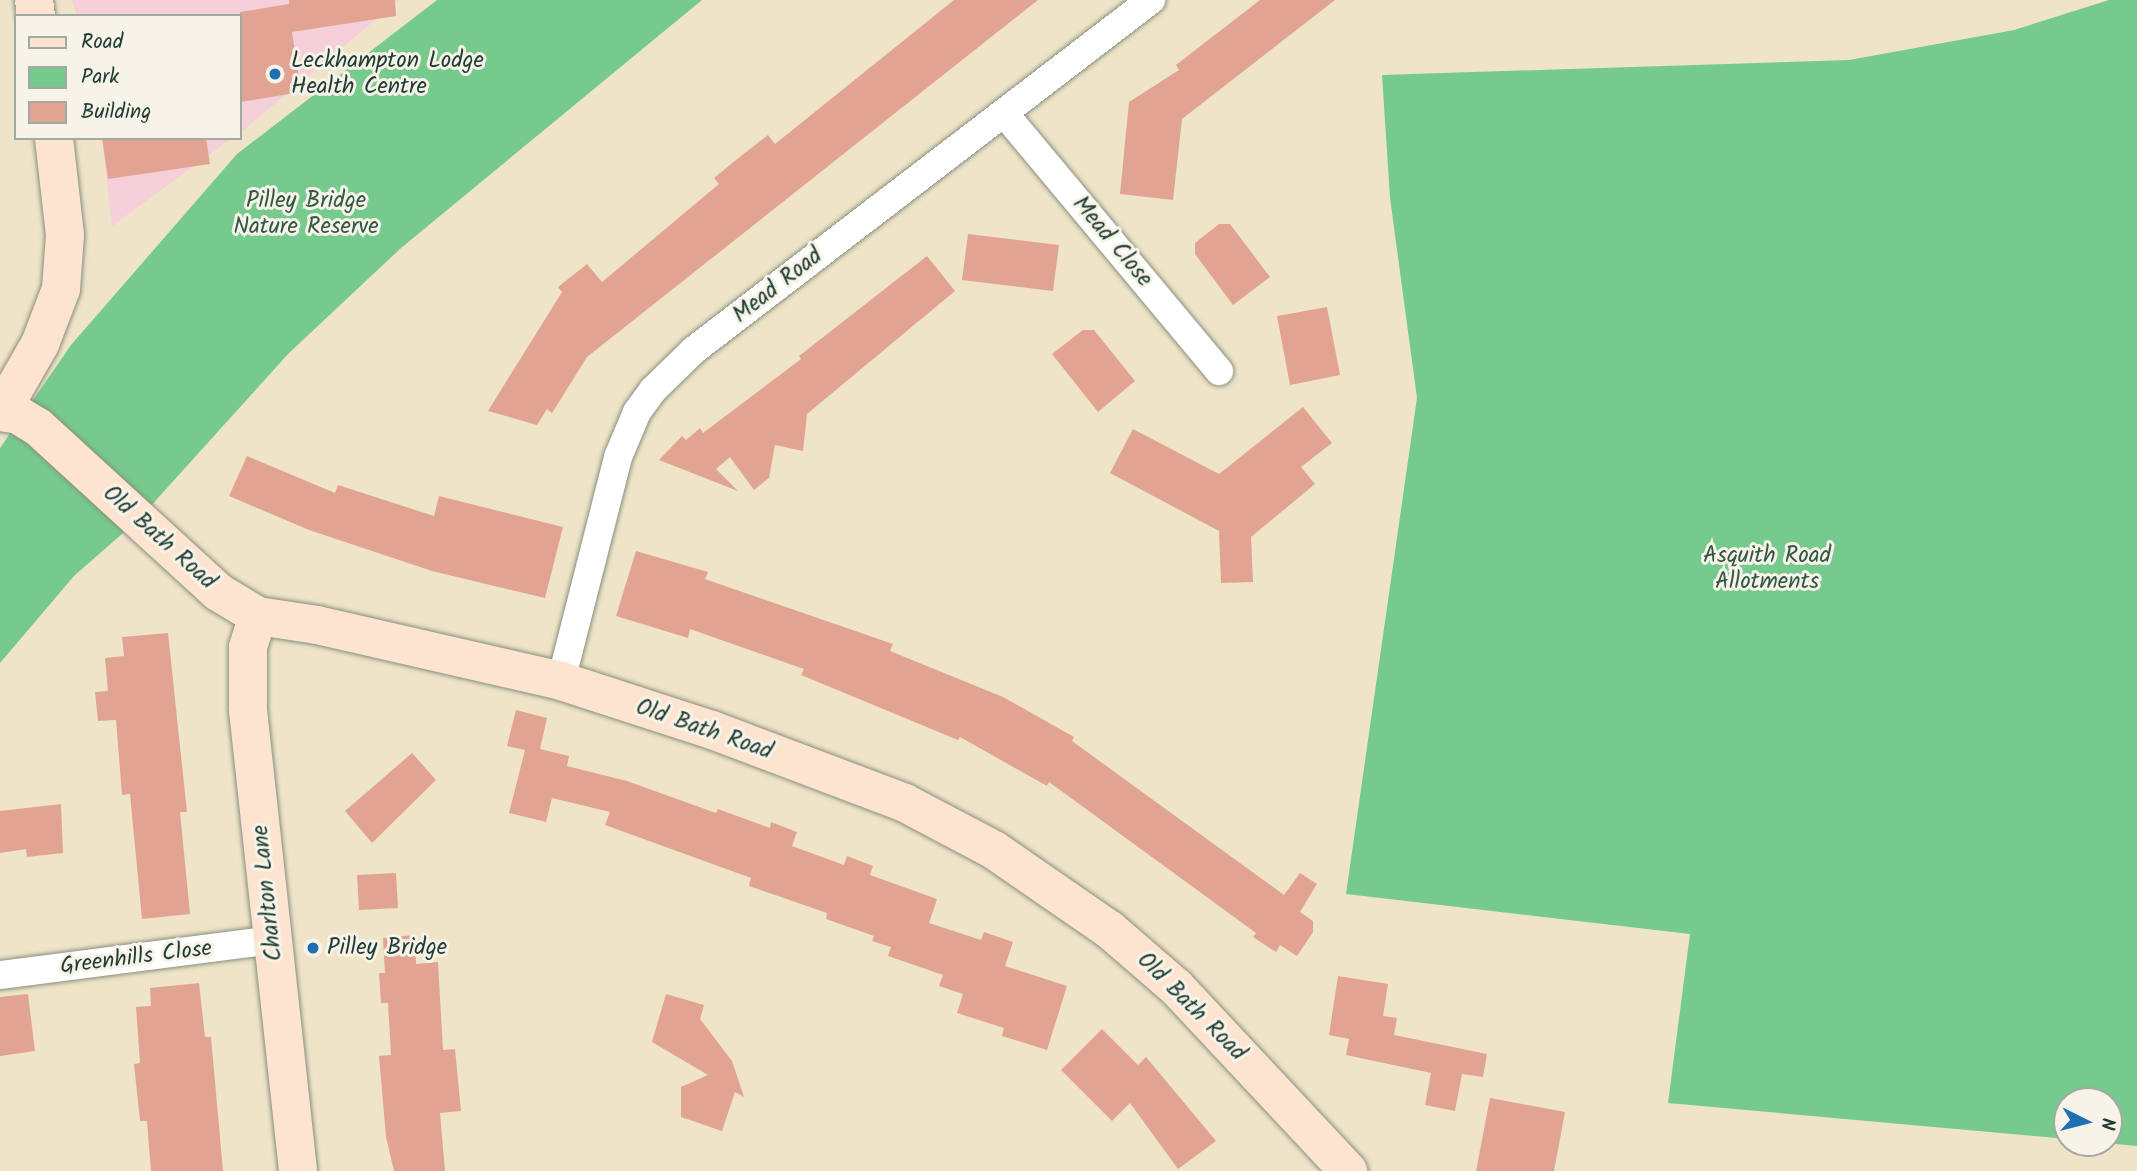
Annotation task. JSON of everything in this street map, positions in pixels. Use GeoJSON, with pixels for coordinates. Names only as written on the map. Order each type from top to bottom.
{"type":"FeatureCollection","features":[{"type":"Feature","properties":{"kind":"street","name":"Mead Road"},"geometry":{"type":"LineString","coordinates":[[561,681],[618,457],[637,412],[653,390],[694,350],[1151,0]]}},
{"type":"Feature","properties":{"kind":"street","name":"Mead Close"},"geometry":{"type":"LineString","coordinates":[[1004,113],[1219,372]]}},
{"type":"Feature","properties":{"kind":"street"},"geometry":{"type":"LineString","coordinates":[[1,412],[40,344],[61,289],[65,234],[54,140]]}},
{"type":"Feature","properties":{"kind":"street","name":"Old Bath Road"},"geometry":{"type":"LineString","coordinates":[[1,412],[29,420],[218,592],[258,616],[317,625],[561,681],[712,730],[905,803],[995,850],[1110,930],[1176,987],[1348,1171]]}},
{"type":"Feature","properties":{"kind":"street","name":"Charlton Lane"},"geometry":{"type":"LineString","coordinates":[[258,616],[248,647],[248,710],[298,1171]]}},
{"type":"Feature","properties":{"kind":"street","name":"Greenhills Close"},"geometry":{"type":"LineString","coordinates":[[0,975],[272,940]]}},
{"type":"Feature","properties":{"kind":"shaded area","name":"Leckhampton Lodge Health Centre"},"geometry":{"type":"Polygon","coordinates":[[[72,0],[399,0],[242,131],[242,14],[76,14],[72,0]]]}},
{"type":"Feature","properties":{"kind":"shaded area"},"geometry":{"type":"Polygon","coordinates":[[[102,140],[229,140],[112,226],[102,140]]]}},
{"type":"Feature","properties":{"kind":"green space","name":"Pilley Bridge Nature Reserve"},"geometry":{"type":"Polygon","coordinates":[[[437,0],[702,0],[401,248],[288,354],[139,519],[74,576],[0,663],[0,448],[71,345],[237,154],[437,0]]]}},
{"type":"Feature","properties":{"kind":"green space","name":"Asquith Road Allotments"},"geometry":{"type":"Polygon","coordinates":[[[2109,0],[2137,0],[2137,1146],[2123,1145],[2123,1087],[2053,1087],[2053,1138],[1668,1103],[1690,934],[1346,894],[1417,398],[1390,198],[1382,75],[1849,60],[2014,30],[2109,0]]]}},
{"type":"Feature","properties":{"kind":"building"},"geometry":{"type":"Polygon","coordinates":[[[289,0],[395,0],[396,16],[292,32],[301,92],[242,102],[240,12],[289,4],[289,0]]]}},
{"type":"Feature","properties":{"kind":"building"},"geometry":{"type":"Polygon","coordinates":[[[954,0],[1038,0],[587,357],[552,413],[547,409],[537,425],[488,411],[562,292],[558,287],[587,264],[602,282],[719,184],[714,178],[741,156],[768,135],[775,144],[954,0]]]}},
{"type":"Feature","properties":{"kind":"building"},"geometry":{"type":"Polygon","coordinates":[[[1260,0],[1335,0],[1182,119],[1173,200],[1120,194],[1129,102],[1179,70],[1176,65],[1260,0]]]}},
{"type":"Feature","properties":{"kind":"building"},"geometry":{"type":"Polygon","coordinates":[[[102,140],[206,140],[210,164],[108,179],[102,140]]]}},
{"type":"Feature","properties":{"kind":"building"},"geometry":{"type":"Polygon","coordinates":[[[1219,224],[1230,224],[1270,277],[1233,305],[1195,254],[1195,243],[1219,224]]]}},
{"type":"Feature","properties":{"kind":"building"},"geometry":{"type":"Polygon","coordinates":[[[968,234],[1059,245],[1053,291],[962,280],[968,234]]]}},
{"type":"Feature","properties":{"kind":"building"},"geometry":{"type":"Polygon","coordinates":[[[927,256],[955,291],[807,414],[803,451],[775,445],[769,478],[754,490],[730,457],[716,469],[738,491],[659,460],[682,436],[686,440],[700,428],[703,433],[801,359],[799,356],[927,256]]]}},
{"type":"Feature","properties":{"kind":"building"},"geometry":{"type":"Polygon","coordinates":[[[1327,307],[1340,375],[1290,385],[1277,316],[1327,307]]]}},
{"type":"Feature","properties":{"kind":"building"},"geometry":{"type":"Polygon","coordinates":[[[1083,330],[1094,330],[1135,381],[1098,412],[1052,354],[1083,330]]]}},
{"type":"Feature","properties":{"kind":"building"},"geometry":{"type":"Polygon","coordinates":[[[1303,407],[1332,443],[1301,467],[1315,484],[1251,537],[1253,582],[1221,583],[1219,531],[1110,473],[1133,429],[1219,474],[1303,407]]]}},
{"type":"Feature","properties":{"kind":"building"},"geometry":{"type":"Polygon","coordinates":[[[247,456],[335,493],[338,485],[434,516],[439,496],[563,527],[545,598],[432,571],[309,530],[229,496],[247,456]]]}},
{"type":"Feature","properties":{"kind":"building"},"geometry":{"type":"Polygon","coordinates":[[[636,551],[708,572],[705,579],[893,644],[890,651],[1003,697],[1074,737],[1072,741],[1284,895],[1300,873],[1317,884],[1300,912],[1313,921],[1313,932],[1297,956],[1280,945],[1276,952],[1253,937],[1256,933],[1049,782],[1047,786],[960,737],[958,740],[801,675],[804,669],[690,629],[688,638],[616,616],[636,551]]]}},
{"type":"Feature","properties":{"kind":"building"},"geometry":{"type":"Polygon","coordinates":[[[168,633],[187,812],[180,812],[190,914],[142,919],[130,794],[122,795],[116,720],[98,721],[95,692],[108,691],[105,658],[124,656],[122,637],[168,633]]]}},
{"type":"Feature","properties":{"kind":"building"},"geometry":{"type":"Polygon","coordinates":[[[516,710],[547,718],[540,749],[569,756],[567,766],[627,781],[716,813],[718,809],[770,828],[771,822],[797,832],[792,846],[844,865],[847,856],[873,866],[870,875],[937,899],[929,923],[981,940],[984,932],[1013,942],[1005,966],[1067,986],[1047,1050],[1002,1036],[1004,1028],[957,1013],[963,994],[939,986],[943,975],[888,956],[891,947],[872,941],[874,936],[826,919],[827,913],[749,886],[751,878],[605,825],[610,812],[552,798],[546,822],[509,813],[525,750],[507,746],[516,710]]]}},
{"type":"Feature","properties":{"kind":"building"},"geometry":{"type":"Polygon","coordinates":[[[412,753],[436,780],[372,843],[345,811],[412,753]]]}},
{"type":"Feature","properties":{"kind":"building"},"geometry":{"type":"Polygon","coordinates":[[[61,804],[63,853],[27,857],[26,849],[0,853],[0,811],[61,804]]]}},
{"type":"Feature","properties":{"kind":"building"},"geometry":{"type":"Polygon","coordinates":[[[396,873],[398,908],[359,910],[357,875],[396,873]]]}},
{"type":"Feature","properties":{"kind":"building"},"geometry":{"type":"Polygon","coordinates":[[[415,935],[416,964],[438,962],[443,1050],[455,1049],[461,1111],[440,1113],[445,1171],[394,1171],[386,1137],[379,1056],[391,1055],[388,1003],[381,1003],[379,973],[385,973],[383,938],[415,935]]]}},
{"type":"Feature","properties":{"kind":"building"},"geometry":{"type":"Polygon","coordinates":[[[1338,976],[1388,984],[1383,1016],[1397,1018],[1394,1035],[1487,1054],[1483,1077],[1462,1074],[1455,1111],[1425,1105],[1431,1073],[1346,1055],[1349,1039],[1329,1035],[1338,976]]]}},
{"type":"Feature","properties":{"kind":"building"},"geometry":{"type":"Polygon","coordinates":[[[199,983],[205,1037],[211,1037],[223,1171],[151,1171],[147,1121],[140,1121],[134,1064],[140,1063],[136,1007],[151,1006],[150,988],[199,983]]]}},
{"type":"Feature","properties":{"kind":"building"},"geometry":{"type":"Polygon","coordinates":[[[28,994],[35,1051],[0,1056],[0,997],[28,994]]]}},
{"type":"Feature","properties":{"kind":"building"},"geometry":{"type":"Polygon","coordinates":[[[666,994],[704,1005],[700,1019],[732,1061],[744,1097],[735,1092],[722,1131],[681,1117],[681,1087],[708,1075],[652,1042],[666,994]]]}},
{"type":"Feature","properties":{"kind":"building"},"geometry":{"type":"Polygon","coordinates":[[[1102,1029],[1138,1065],[1146,1057],[1216,1141],[1178,1169],[1130,1103],[1112,1121],[1061,1070],[1102,1029]]]}},
{"type":"Feature","properties":{"kind":"building"},"geometry":{"type":"Polygon","coordinates":[[[1490,1098],[1565,1112],[1554,1171],[1476,1171],[1490,1098]]]}},
{"type":"Feature","properties":{"kind":"place","name":"Leckhampton Lodge Health Centre"},"geometry":{"type":"Point","coordinates":[275,74]}},
{"type":"Feature","properties":{"kind":"place","name":"Pilley Bridge"},"geometry":{"type":"Point","coordinates":[313,948]}}]}
